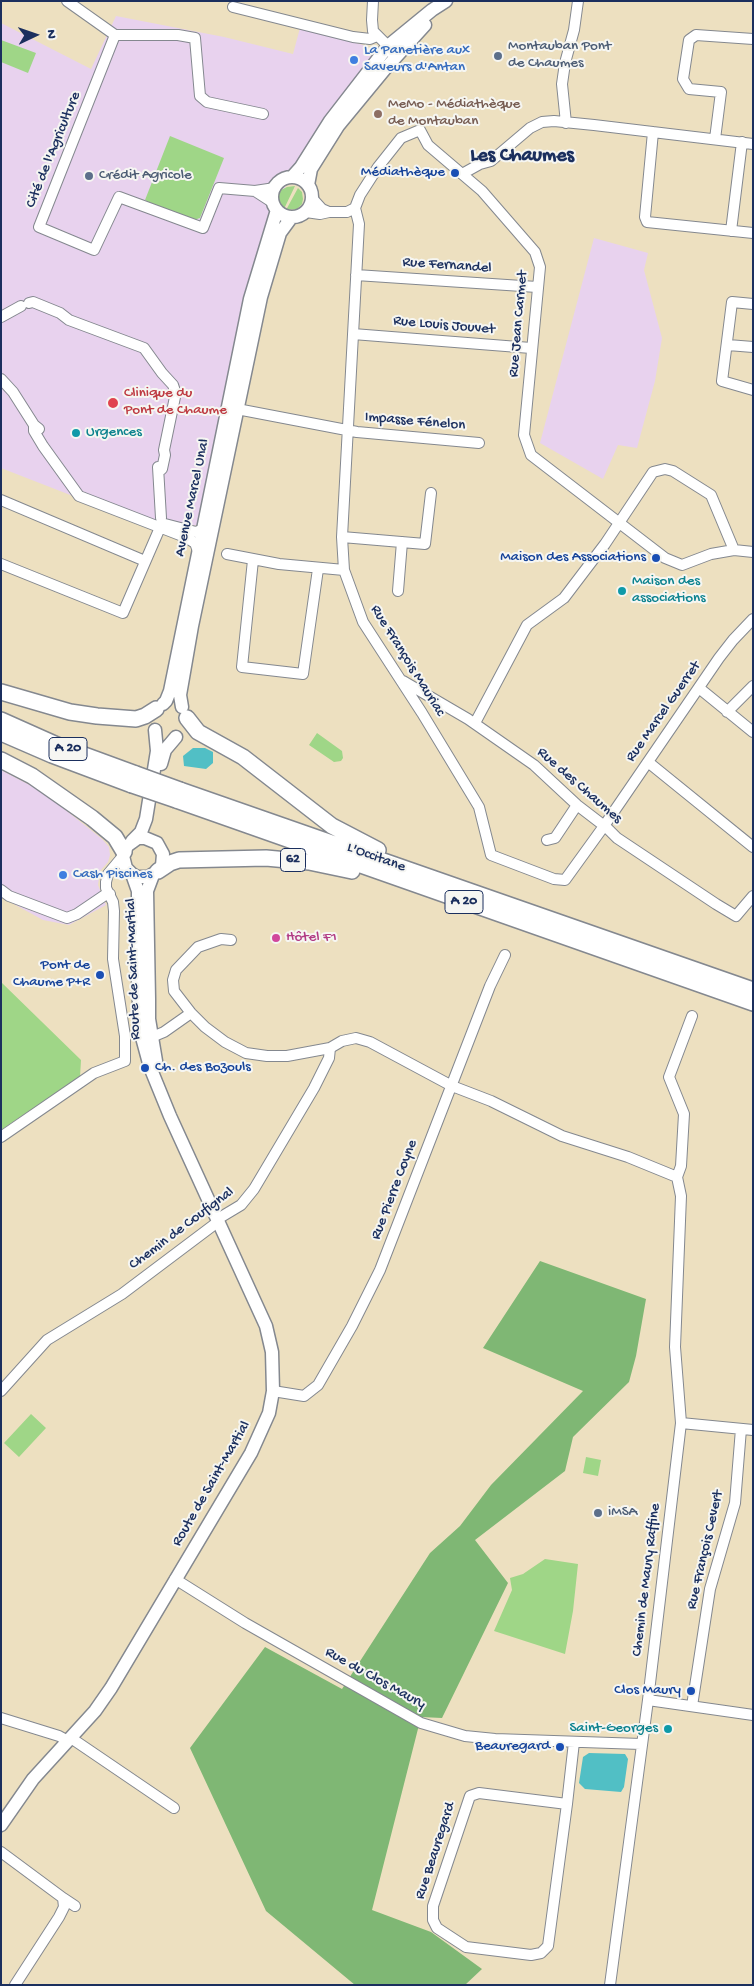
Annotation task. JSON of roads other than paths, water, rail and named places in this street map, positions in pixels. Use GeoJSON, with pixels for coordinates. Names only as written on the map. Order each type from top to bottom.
{"type":"FeatureCollection","features":[{"type":"Feature","properties":{"kind":"highway"},"geometry":{"type":"LineString","coordinates":[[1,692],[70,712],[97,716],[136,719],[145,716],[160,706]]}},
{"type":"Feature","properties":{"kind":"highway"},"geometry":{"type":"LineString","coordinates":[[185,713],[198,732],[243,757],[332,826],[361,843],[403,861],[428,883]]}},
{"type":"Feature","properties":{"kind":"highway","name":"L'Occitane"},"geometry":{"type":"LineString","coordinates":[[1,720],[134,779]]}},
{"type":"Feature","properties":{"kind":"highway","name":"L'Occitane"},"geometry":{"type":"LineString","coordinates":[[1,733],[52,755],[134,779],[428,883],[753,1002]]}},
{"type":"Feature","properties":{"kind":"highway"},"geometry":{"type":"LineString","coordinates":[[1,760],[32,776],[92,818],[115,837],[126,850]]}},
{"type":"Feature","properties":{"kind":"highway","name":"62"},"geometry":{"type":"LineString","coordinates":[[156,873],[170,863],[179,860],[288,859],[348,869],[387,882],[428,883]]}},
{"type":"Feature","properties":{"kind":"highway","name":"L'Occitane"},"geometry":{"type":"LineString","coordinates":[[428,883],[753,990]]}},
{"type":"Feature","properties":{"kind":"main road"},"geometry":{"type":"LineString","coordinates":[[308,184],[311,169],[338,126],[405,32],[446,1]]}},
{"type":"Feature","properties":{"kind":"main road"},"geometry":{"type":"LineString","coordinates":[[292,177],[301,168],[330,121],[392,52],[418,32],[450,1]]}},
{"type":"Feature","properties":{"kind":"main road"},"geometry":{"type":"LineString","coordinates":[[292,177],[302,179],[308,184],[312,198],[311,205],[306,212],[298,217],[291,218],[281,214],[274,206],[275,188],[281,180],[292,177]]}},
{"type":"Feature","properties":{"kind":"main road","name":"Avenue Marcel Unal"},"geometry":{"type":"LineString","coordinates":[[160,706],[166,701],[170,692],[198,551],[200,532],[250,299],[274,206]]}},
{"type":"Feature","properties":{"kind":"main road","name":"Avenue Marcel Unal"},"geometry":{"type":"LineString","coordinates":[[185,713],[180,696],[192,626],[261,297],[280,233],[291,218]]}},
{"type":"Feature","properties":{"kind":"main road"},"geometry":{"type":"LineString","coordinates":[[173,702],[185,713],[185,730],[168,744],[162,758],[152,825],[163,860],[156,873],[142,878],[130,873],[124,862],[126,850],[142,832],[146,820],[157,751],[152,719],[160,706],[173,702]]}},
{"type":"Feature","properties":{"kind":"main road"},"geometry":{"type":"LineString","coordinates":[[155,730],[164,737],[176,737]]}},
{"type":"Feature","properties":{"kind":"main road"},"geometry":{"type":"LineString","coordinates":[[126,850],[145,838],[157,843]]}},
{"type":"Feature","properties":{"kind":"main road","name":"Route de Saint-Martial"},"geometry":{"type":"LineString","coordinates":[[1,1825],[33,1779],[95,1712],[111,1688],[251,1454],[269,1413],[273,1391],[274,1370],[266,1326],[150,1067],[140,1030],[138,891],[130,873]]}},
{"type":"Feature","properties":{"kind":"main road","name":"Route de Saint-Martial"},"geometry":{"type":"LineString","coordinates":[[156,873],[147,891],[149,1019],[161,1093]]}},
{"type":"Feature","properties":{"kind":"main road"},"geometry":{"type":"LineString","coordinates":[[138,980],[145,1030],[152,1037]]}},
{"type":"Feature","properties":{"kind":"street"},"geometry":{"type":"LineString","coordinates":[[67,1],[115,35],[135,37],[178,35],[196,38],[200,96],[207,102],[264,114]]}},
{"type":"Feature","properties":{"kind":"street"},"geometry":{"type":"LineString","coordinates":[[373,1],[373,31],[392,52]]}},
{"type":"Feature","properties":{"kind":"street"},"geometry":{"type":"LineString","coordinates":[[566,122],[562,84],[565,63],[574,30],[578,1]]}},
{"type":"Feature","properties":{"kind":"street"},"geometry":{"type":"LineString","coordinates":[[233,7],[353,37],[370,39],[377,36]]}},
{"type":"Feature","properties":{"kind":"street","name":"Cité de l'Agriculture"},"geometry":{"type":"LineString","coordinates":[[115,35],[39,227],[94,250],[119,197],[203,228],[219,188],[255,191],[275,188]]}},
{"type":"Feature","properties":{"kind":"street"},"geometry":{"type":"LineString","coordinates":[[715,139],[721,92],[690,89],[683,79],[688,40],[696,35],[753,39]]}},
{"type":"Feature","properties":{"kind":"street"},"geometry":{"type":"LineString","coordinates":[[471,181],[486,163],[498,156],[530,128],[542,122],[566,122],[748,143],[731,231]]}},
{"type":"Feature","properties":{"kind":"street","name":"Rue Jean Carmet"},"geometry":{"type":"LineString","coordinates":[[351,210],[378,167],[401,138],[420,130],[428,145],[482,191],[535,252],[540,267],[524,435],[532,455],[665,558],[682,565],[711,554],[734,550]]}},
{"type":"Feature","properties":{"kind":"street"},"geometry":{"type":"LineString","coordinates":[[653,132],[644,217],[647,222],[753,233]]}},
{"type":"Feature","properties":{"kind":"street"},"geometry":{"type":"LineString","coordinates":[[462,174],[480,164],[486,163]]}},
{"type":"Feature","properties":{"kind":"street","name":"Cité de l'Agriculture"},"geometry":{"type":"LineString","coordinates":[[255,191],[274,206]]}},
{"type":"Feature","properties":{"kind":"street"},"geometry":{"type":"LineString","coordinates":[[312,198],[322,209],[329,212]]}},
{"type":"Feature","properties":{"kind":"street"},"geometry":{"type":"LineString","coordinates":[[306,212],[320,214],[351,210]]}},
{"type":"Feature","properties":{"kind":"street","name":"Rue François Mauriac"},"geometry":{"type":"LineString","coordinates":[[351,210],[358,236],[342,537],[344,570],[356,606],[363,622],[402,681],[479,807],[491,855],[554,879],[565,880],[604,826]]}},
{"type":"Feature","properties":{"kind":"street","name":"Rue Fernandel"},"geometry":{"type":"LineString","coordinates":[[356,275],[537,287]]}},
{"type":"Feature","properties":{"kind":"street"},"geometry":{"type":"LineString","coordinates":[[1,317],[33,302],[60,313],[69,320],[144,348],[162,374],[173,384],[175,390],[162,469],[159,471],[157,523],[145,562],[123,613],[1,564]]}},
{"type":"Feature","properties":{"kind":"street"},"geometry":{"type":"LineString","coordinates":[[753,304],[732,302],[722,381],[753,390]]}},
{"type":"Feature","properties":{"kind":"street"},"geometry":{"type":"LineString","coordinates":[[238,410],[234,408],[233,404],[244,330]]}},
{"type":"Feature","properties":{"kind":"street","name":"Rue Louis Jouvet"},"geometry":{"type":"LineString","coordinates":[[353,334],[531,348]]}},
{"type":"Feature","properties":{"kind":"street"},"geometry":{"type":"LineString","coordinates":[[728,345],[753,347]]}},
{"type":"Feature","properties":{"kind":"street"},"geometry":{"type":"LineString","coordinates":[[1,379],[13,392],[34,425],[34,431],[79,496],[140,521],[200,532],[206,544],[192,626]]}},
{"type":"Feature","properties":{"kind":"street","name":"Impasse Fénelon"},"geometry":{"type":"LineString","coordinates":[[238,410],[348,430],[479,443]]}},
{"type":"Feature","properties":{"kind":"street"},"geometry":{"type":"LineString","coordinates":[[475,723],[528,625],[564,598],[657,470],[673,471],[710,495],[734,550],[753,552]]}},
{"type":"Feature","properties":{"kind":"street"},"geometry":{"type":"LineString","coordinates":[[342,537],[425,544],[431,492]]}},
{"type":"Feature","properties":{"kind":"street"},"geometry":{"type":"LineString","coordinates":[[1,500],[145,562]]}},
{"type":"Feature","properties":{"kind":"street"},"geometry":{"type":"LineString","coordinates":[[157,523],[190,539],[195,543],[198,551]]}},
{"type":"Feature","properties":{"kind":"street"},"geometry":{"type":"LineString","coordinates":[[398,591],[402,542]]}},
{"type":"Feature","properties":{"kind":"street"},"geometry":{"type":"LineString","coordinates":[[227,554],[253,560],[318,569],[344,570]]}},
{"type":"Feature","properties":{"kind":"street"},"geometry":{"type":"LineString","coordinates":[[253,560],[242,667],[303,674],[318,569]]}},
{"type":"Feature","properties":{"kind":"street","name":"Rue Marcel Guerret"},"geometry":{"type":"LineString","coordinates":[[604,826],[733,640],[753,618]]}},
{"type":"Feature","properties":{"kind":"street","name":"Rue des Chaumes"},"geometry":{"type":"LineString","coordinates":[[402,681],[475,723],[534,765],[577,805],[617,838],[736,916],[753,896]]}},
{"type":"Feature","properties":{"kind":"street"},"geometry":{"type":"LineString","coordinates":[[726,712],[753,686]]}},
{"type":"Feature","properties":{"kind":"street"},"geometry":{"type":"LineString","coordinates":[[699,688],[726,712],[753,732]]}},
{"type":"Feature","properties":{"kind":"street"},"geometry":{"type":"LineString","coordinates":[[648,762],[753,847]]}},
{"type":"Feature","properties":{"kind":"street"},"geometry":{"type":"LineString","coordinates":[[548,840],[555,838],[577,805]]}},
{"type":"Feature","properties":{"kind":"street"},"geometry":{"type":"LineString","coordinates":[[1,1137],[94,1073],[124,1061],[125,1036],[112,953],[114,911],[113,902],[106,888],[107,878],[126,850]]}},
{"type":"Feature","properties":{"kind":"street"},"geometry":{"type":"LineString","coordinates":[[107,878],[114,873],[130,873]]}},
{"type":"Feature","properties":{"kind":"street"},"geometry":{"type":"LineString","coordinates":[[1,890],[9,896],[66,918],[77,914],[105,895],[110,894]]}},
{"type":"Feature","properties":{"kind":"street"},"geometry":{"type":"LineString","coordinates":[[231,940],[221,939],[198,947],[176,970],[173,980],[174,991],[191,1013],[204,1027],[225,1042],[246,1053],[267,1056],[287,1056],[330,1048],[342,1041],[356,1038],[370,1042],[452,1086],[491,1102],[562,1136],[628,1157],[678,1177]]}},
{"type":"Feature","properties":{"kind":"street","name":"Rue Pierre Coyne"},"geometry":{"type":"LineString","coordinates":[[273,1391],[304,1396],[318,1385],[352,1326],[380,1270],[490,986],[506,955]]}},
{"type":"Feature","properties":{"kind":"street"},"geometry":{"type":"LineString","coordinates":[[152,1037],[164,1032],[191,1013]]}},
{"type":"Feature","properties":{"kind":"street","name":"Chemin de Maury Raffine"},"geometry":{"type":"LineString","coordinates":[[610,1985],[648,1700],[681,1423],[675,1347],[681,1196],[678,1177],[681,1166],[684,1114],[669,1077],[692,1016]]}},
{"type":"Feature","properties":{"kind":"street"},"geometry":{"type":"LineString","coordinates":[[149,1019],[157,1027],[170,1026]]}},
{"type":"Feature","properties":{"kind":"street","name":"Chemin de Coufignal"},"geometry":{"type":"LineString","coordinates":[[1,1391],[47,1340],[122,1294],[241,1205],[254,1189],[314,1088],[329,1058],[330,1048]]}},
{"type":"Feature","properties":{"kind":"street"},"geometry":{"type":"LineString","coordinates":[[681,1423],[753,1430]]}},
{"type":"Feature","properties":{"kind":"street","name":"Rue François Cevert"},"geometry":{"type":"LineString","coordinates":[[692,1706],[710,1588],[735,1503],[741,1429]]}},
{"type":"Feature","properties":{"kind":"street","name":"Rue du Clos Maury"},"geometry":{"type":"LineString","coordinates":[[175,1579],[245,1623],[421,1723],[465,1736],[519,1741],[641,1744]]}},
{"type":"Feature","properties":{"kind":"street"},"geometry":{"type":"LineString","coordinates":[[648,1700],[753,1715]]}},
{"type":"Feature","properties":{"kind":"street"},"geometry":{"type":"LineString","coordinates":[[1,1718],[70,1740],[174,1808]]}},
{"type":"Feature","properties":{"kind":"street","name":"Rue Beauregard"},"geometry":{"type":"LineString","coordinates":[[567,1804],[479,1793],[470,1796],[433,1906],[433,1920],[437,1928],[466,1947],[531,1955],[541,1953],[548,1946],[567,1804],[574,1742]]}},
{"type":"Feature","properties":{"kind":"street"},"geometry":{"type":"LineString","coordinates":[[1,1852],[75,1906]]}},
{"type":"Feature","properties":{"kind":"street"},"geometry":{"type":"LineString","coordinates":[[15,1985],[59,1917],[64,1907],[64,1898]]}},
{"type":"Feature","properties":{"kind":"water"},"geometry":{"type":"Polygon","coordinates":[[[193,748],[205,748],[213,752],[213,763],[206,769],[184,766],[183,756],[193,748]]]}},
{"type":"Feature","properties":{"kind":"water"},"geometry":{"type":"Polygon","coordinates":[[[589,1753],[625,1754],[628,1759],[624,1787],[621,1792],[585,1789],[579,1783],[583,1757],[589,1753]]]}},
{"type":"Feature","properties":{"kind":"place","name":"Montauban Pont de Chaumes"},"geometry":{"type":"Point","coordinates":[498,56]}},
{"type":"Feature","properties":{"kind":"place","name":"La Panetière aux Saveurs d'Antan"},"geometry":{"type":"Point","coordinates":[354,60]}},
{"type":"Feature","properties":{"kind":"place","name":"MeMo - Médiathèque de Montauban"},"geometry":{"type":"Point","coordinates":[378,114]}},
{"type":"Feature","properties":{"kind":"place","name":"Médiathèque"},"geometry":{"type":"Point","coordinates":[455,173]}},
{"type":"Feature","properties":{"kind":"place","name":"Crédit Agricole"},"geometry":{"type":"Point","coordinates":[89,176]}},
{"type":"Feature","properties":{"kind":"place","name":"Clinique du Pont de Chaume"},"geometry":{"type":"Point","coordinates":[113,403]}},
{"type":"Feature","properties":{"kind":"place","name":"Urgences"},"geometry":{"type":"Point","coordinates":[76,433]}},
{"type":"Feature","properties":{"kind":"place","name":"Maison des Associations"},"geometry":{"type":"Point","coordinates":[656,558]}},
{"type":"Feature","properties":{"kind":"place","name":"Maison des associations"},"geometry":{"type":"Point","coordinates":[622,591]}},
{"type":"Feature","properties":{"kind":"place","name":"Cash Piscines"},"geometry":{"type":"Point","coordinates":[63,875]}},
{"type":"Feature","properties":{"kind":"place","name":"Hôtel F1"},"geometry":{"type":"Point","coordinates":[276,938]}},
{"type":"Feature","properties":{"kind":"place","name":"Pont de Chaume P+R"},"geometry":{"type":"Point","coordinates":[100,975]}},
{"type":"Feature","properties":{"kind":"place","name":"Ch. des Bozouls"},"geometry":{"type":"Point","coordinates":[145,1068]}},
{"type":"Feature","properties":{"kind":"place","name":"iMSA"},"geometry":{"type":"Point","coordinates":[598,1513]}},
{"type":"Feature","properties":{"kind":"place","name":"Clos Maury"},"geometry":{"type":"Point","coordinates":[691,1691]}},
{"type":"Feature","properties":{"kind":"place","name":"Saint-Georges"},"geometry":{"type":"Point","coordinates":[668,1729]}},
{"type":"Feature","properties":{"kind":"place","name":"Beauregard"},"geometry":{"type":"Point","coordinates":[560,1747]}},
{"type":"Feature","properties":{"kind":"district","name":"Les Chaumes"},"geometry":{"type":"Point","coordinates":[522,157]}}]}
